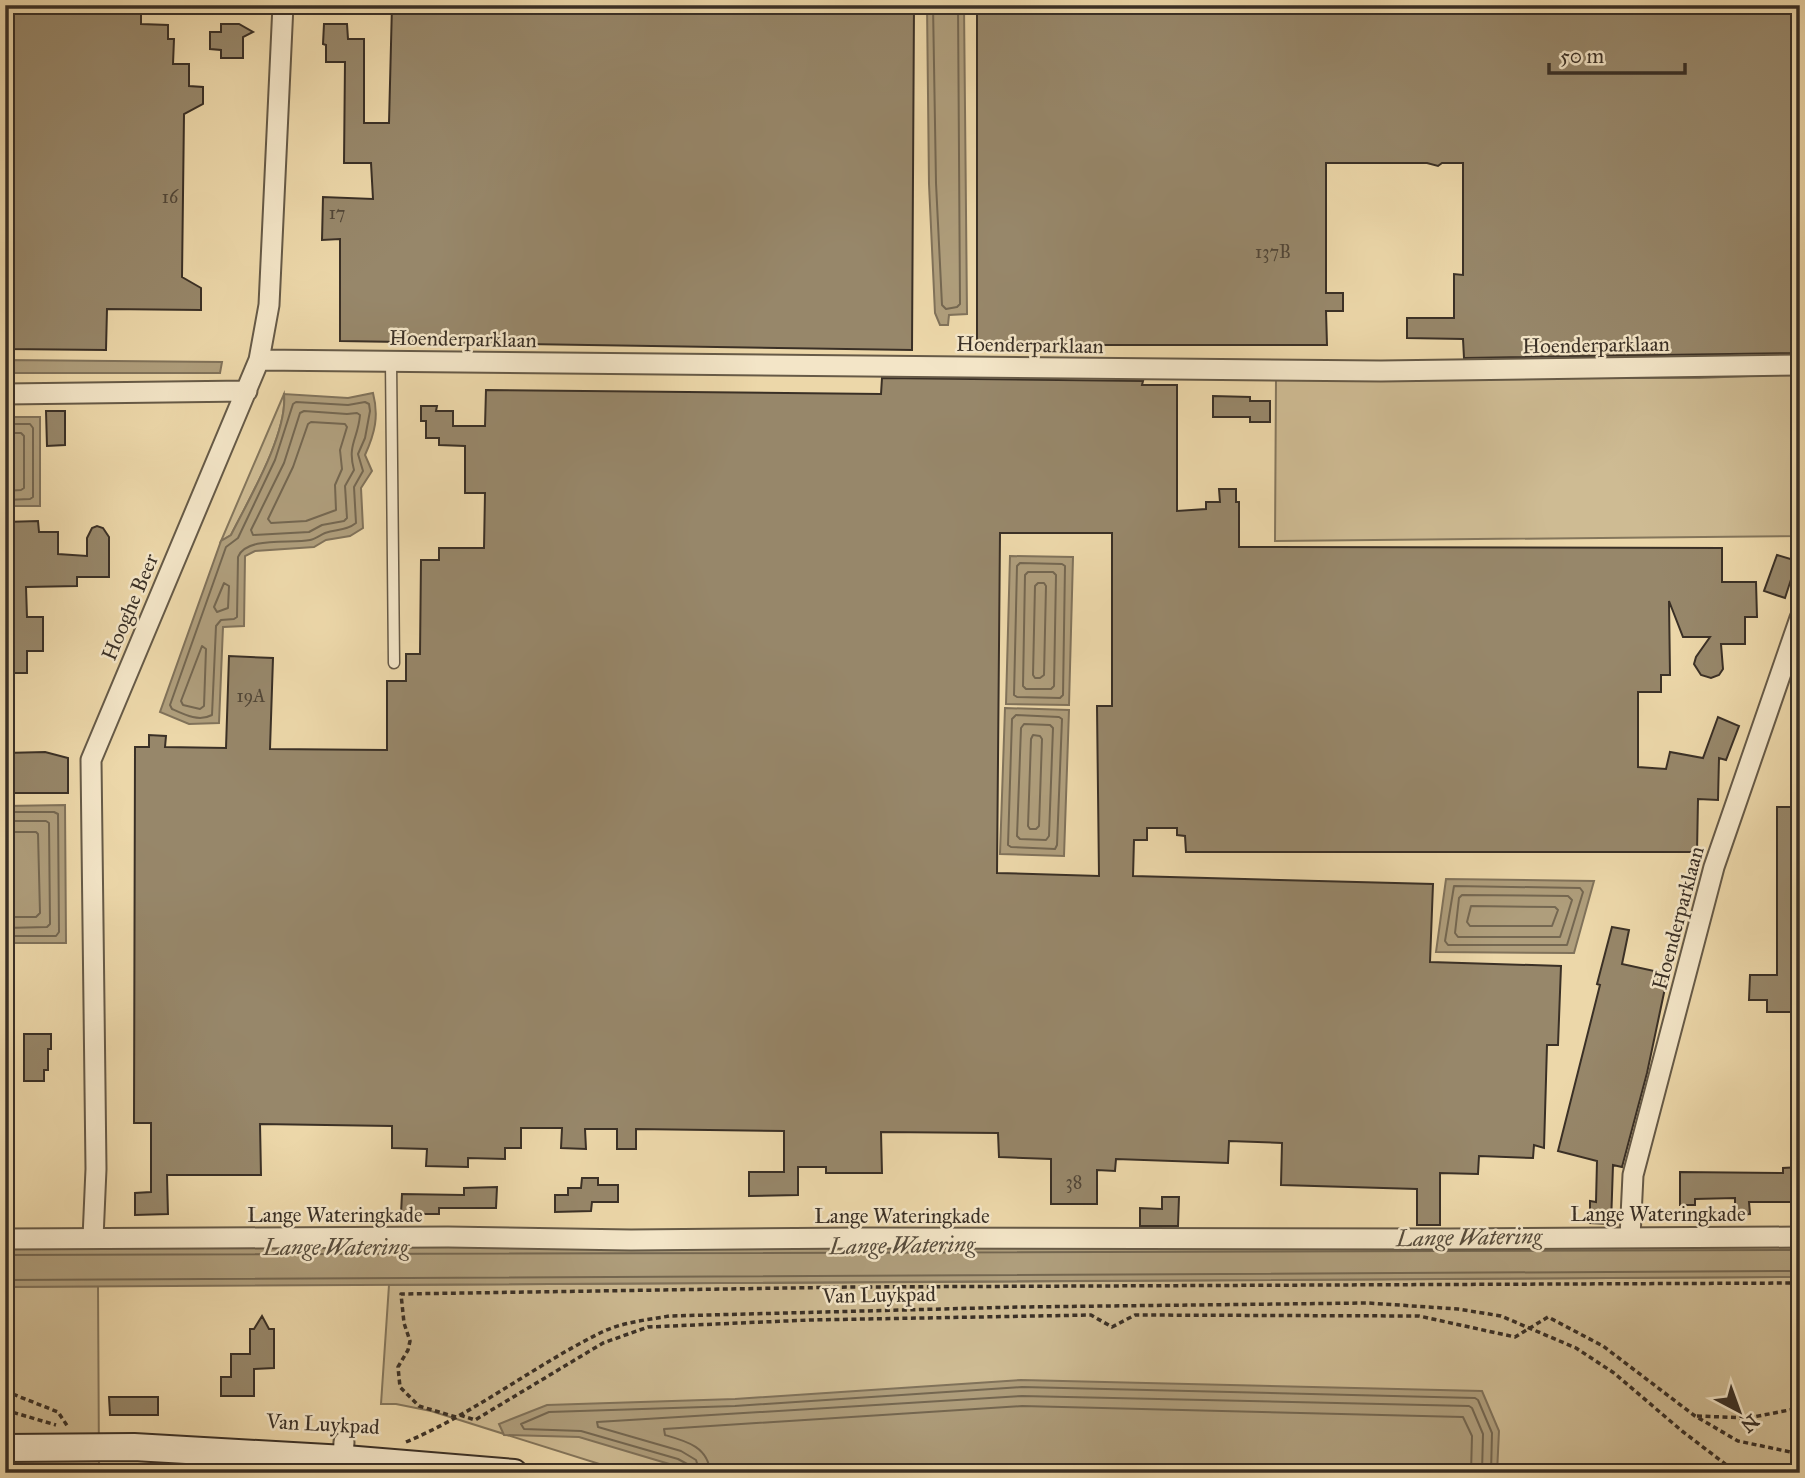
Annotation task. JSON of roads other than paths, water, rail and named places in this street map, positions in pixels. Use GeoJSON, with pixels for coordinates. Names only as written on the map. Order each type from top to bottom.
{"type":"FeatureCollection","features":[{"type":"Feature","properties":{"kind":"street","name":"Hooghe Beer"},"geometry":{"type":"LineString","coordinates":[[93,1238],[96,1169],[91,760],[259,360],[269,305],[283,5]]}},
{"type":"Feature","properties":{"kind":"street","name":"Hoenderparklaan"},"geometry":{"type":"LineString","coordinates":[[259,360],[1381,371],[1800,365]]}},
{"type":"Feature","properties":{"kind":"street"},"geometry":{"type":"LineString","coordinates":[[5,394],[247,391]]}},
{"type":"Feature","properties":{"kind":"street","name":"Hoenderparklaan"},"geometry":{"type":"LineString","coordinates":[[1630,1237],[1633,1175],[1714,867],[1800,618]]}},
{"type":"Feature","properties":{"kind":"street","name":"Lange Wateringkade"},"geometry":{"type":"LineString","coordinates":[[5,1239],[448,1237],[631,1241],[861,1238],[1800,1237]]}},
{"type":"Feature","properties":{"kind":"street"},"geometry":{"type":"LineString","coordinates":[[5,1448],[134,1447],[344,1458],[514,1473]]}},
{"type":"Feature","properties":{"kind":"lane"},"geometry":{"type":"LineString","coordinates":[[391,361],[394,663]]}},
{"type":"Feature","properties":{"kind":"water"},"geometry":{"type":"Polygon","coordinates":[[[927,5],[964,5],[967,314],[949,315],[948,325],[940,325],[935,313],[929,184],[927,5]]]}},
{"type":"Feature","properties":{"kind":"water"},"geometry":{"type":"Polygon","coordinates":[[[5,360],[222,362],[220,373],[5,373],[5,360]]]}},
{"type":"Feature","properties":{"kind":"water"},"geometry":{"type":"Polygon","coordinates":[[[373,393],[375,424],[365,455],[372,471],[361,488],[363,528],[350,536],[326,540],[314,547],[255,551],[245,556],[244,626],[223,627],[219,723],[189,724],[160,712],[221,541],[231,535],[274,446],[284,410],[284,394],[348,398],[373,393]]]}},
{"type":"Feature","properties":{"kind":"water"},"geometry":{"type":"Polygon","coordinates":[[[5,417],[40,417],[40,506],[5,506],[5,417]]]}},
{"type":"Feature","properties":{"kind":"water"},"geometry":{"type":"Polygon","coordinates":[[[1010,556],[1073,557],[1069,705],[1006,704],[1010,556]]]}},
{"type":"Feature","properties":{"kind":"water"},"geometry":{"type":"Polygon","coordinates":[[[1005,708],[1069,710],[1064,856],[1000,854],[1005,708]]]}},
{"type":"Feature","properties":{"kind":"water"},"geometry":{"type":"Polygon","coordinates":[[[65,805],[66,943],[5,943],[5,806],[65,805]]]}},
{"type":"Feature","properties":{"kind":"water"},"geometry":{"type":"Polygon","coordinates":[[[1446,879],[1594,881],[1574,953],[1436,952],[1446,879]]]}},
{"type":"Feature","properties":{"kind":"water"},"geometry":{"type":"Polygon","coordinates":[[[1800,1243],[1800,1277],[5,1287],[5,1248],[1800,1243]]]}},
{"type":"Feature","properties":{"kind":"water"},"geometry":{"type":"Polygon","coordinates":[[[1021,1380],[1482,1391],[1499,1431],[1497,1473],[689,1473],[676,1466],[579,1437],[504,1435],[499,1424],[547,1405],[735,1399],[1021,1380]]]}},
{"type":"Feature","properties":{"kind":"water"},"geometry":{"type":"Polygon","coordinates":[[[189,1467],[201,1473],[5,1473],[5,1468],[189,1467]]]}},
{"type":"Feature","properties":{"kind":"water label","name":"Lange Watering"},"geometry":{"type":"Point","coordinates":[1469,1237]}},
{"type":"Feature","properties":{"kind":"water label","name":"Lange Watering"},"geometry":{"type":"Point","coordinates":[902,1245]}},
{"type":"Feature","properties":{"kind":"water label","name":"Lange Watering"},"geometry":{"type":"Point","coordinates":[336,1247]}}]}
